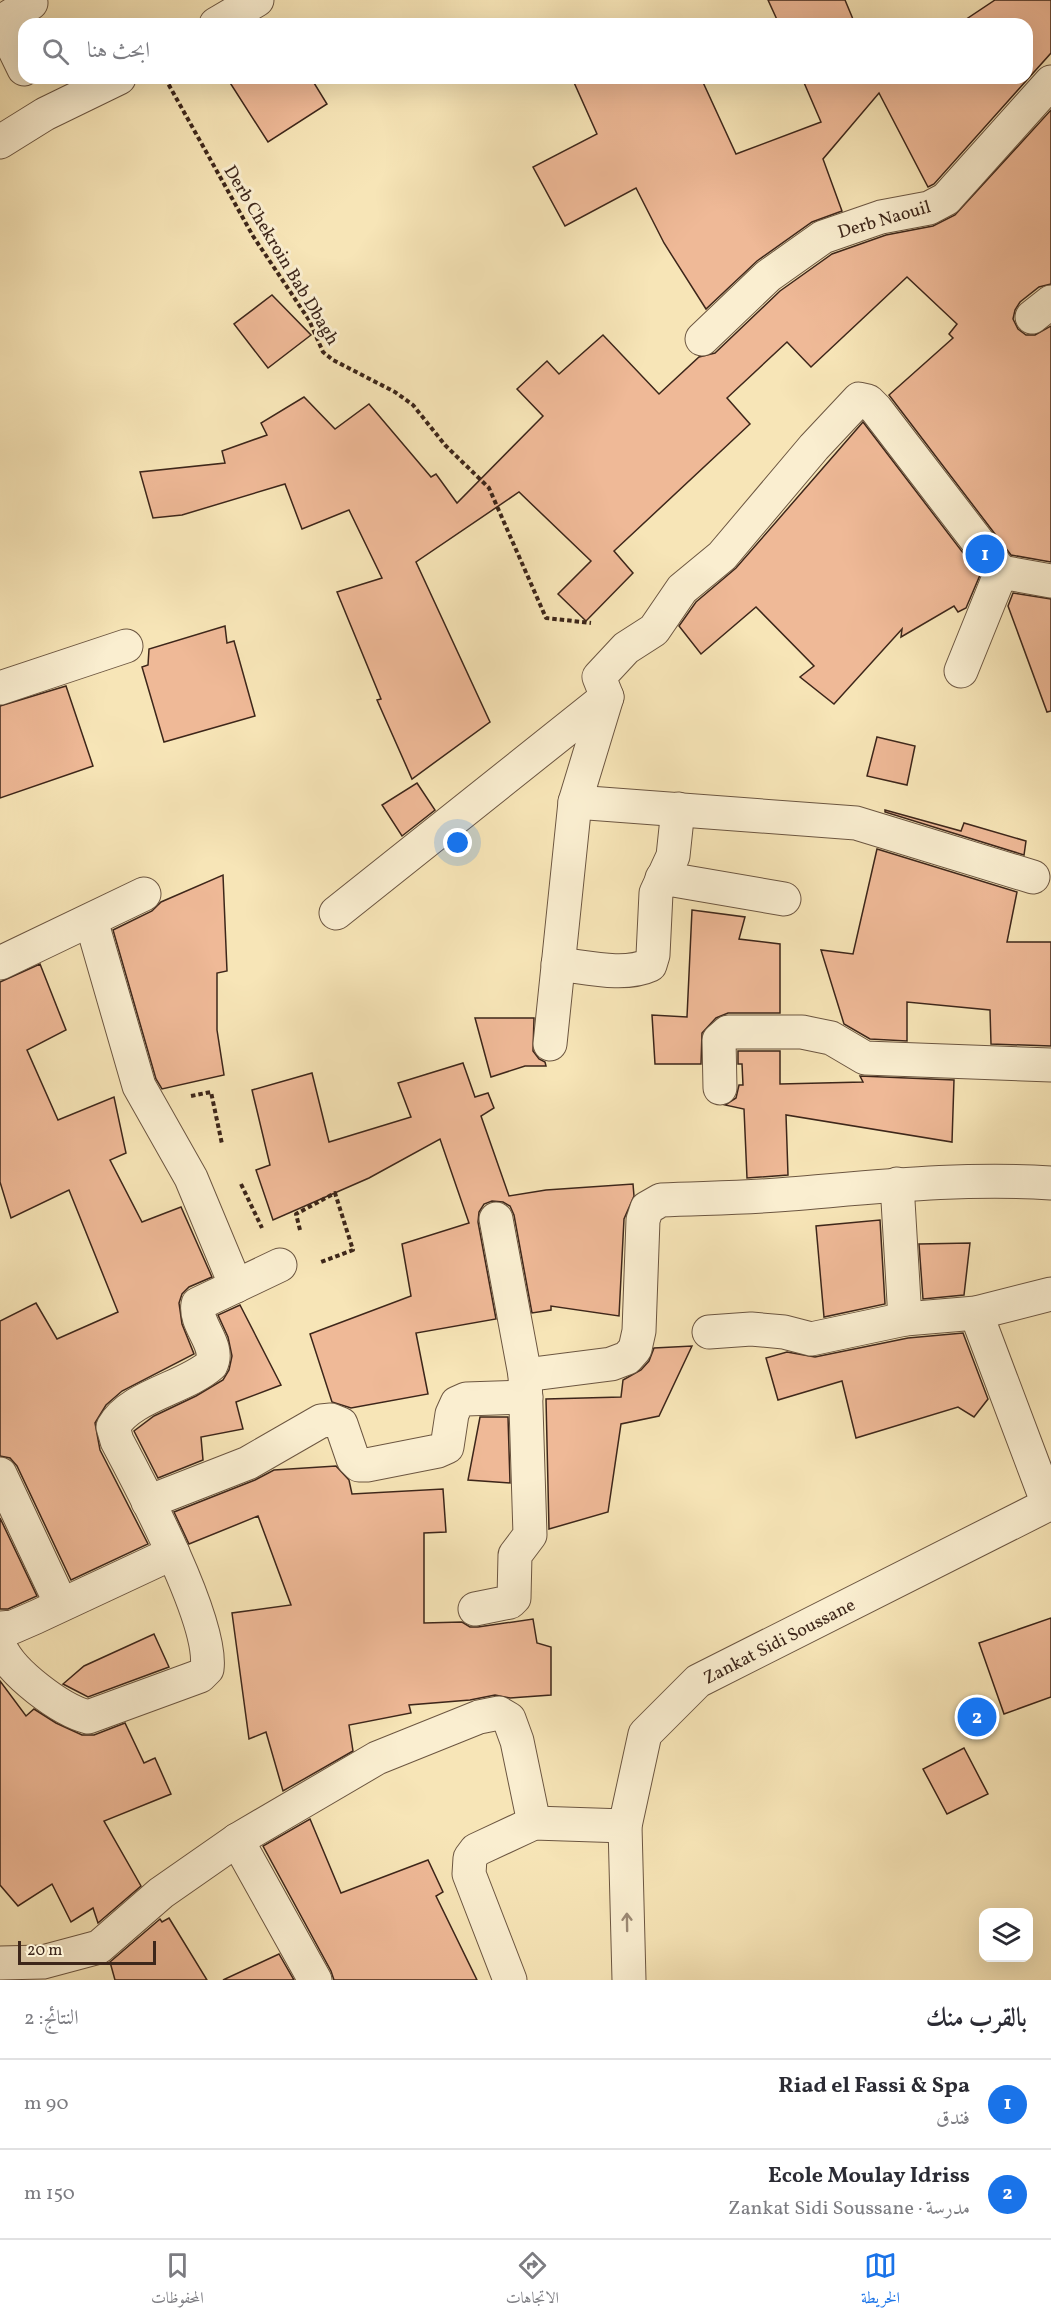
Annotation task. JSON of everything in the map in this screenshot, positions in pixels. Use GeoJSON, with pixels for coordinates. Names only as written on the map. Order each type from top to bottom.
{"type":"FeatureCollection","features":[{"type":"Feature","properties":{"kind":"street"},"geometry":{"type":"LineString","coordinates":[[18,57],[1,22],[31,3],[30,0]]}},
{"type":"Feature","properties":{"kind":"street"},"geometry":{"type":"LineString","coordinates":[[226,18],[256,0]]}},
{"type":"Feature","properties":{"kind":"street","name":"Derb Naouil"},"geometry":{"type":"LineString","coordinates":[[702,339],[768,276],[823,237],[881,217],[929,208],[946,199],[1051,82]]}},
{"type":"Feature","properties":{"kind":"street"},"geometry":{"type":"LineString","coordinates":[[31,84],[45,114]]}},
{"type":"Feature","properties":{"kind":"street"},"geometry":{"type":"LineString","coordinates":[[0,142],[45,114],[107,84]]}},
{"type":"Feature","properties":{"kind":"street"},"geometry":{"type":"LineString","coordinates":[[550,1044],[575,802],[607,697],[599,677],[626,648],[654,630],[682,589],[723,556],[814,447],[860,399],[868,401],[876,409],[1001,572],[1051,581]]}},
{"type":"Feature","properties":{"kind":"street"},"geometry":{"type":"LineString","coordinates":[[961,670],[1001,572]]}},
{"type":"Feature","properties":{"kind":"street"},"geometry":{"type":"LineString","coordinates":[[0,688],[126,646]]}},
{"type":"Feature","properties":{"kind":"street"},"geometry":{"type":"LineString","coordinates":[[336,913],[607,697]]}},
{"type":"Feature","properties":{"kind":"street"},"geometry":{"type":"LineString","coordinates":[[575,802],[856,823],[1033,877]]}},
{"type":"Feature","properties":{"kind":"street"},"geometry":{"type":"LineString","coordinates":[[558,964],[623,970],[640,969],[650,965],[653,955],[656,893],[673,856],[678,809]]}},
{"type":"Feature","properties":{"kind":"street"},"geometry":{"type":"LineString","coordinates":[[662,878],[784,899]]}},
{"type":"Feature","properties":{"kind":"street"},"geometry":{"type":"LineString","coordinates":[[0,963],[144,894]]}},
{"type":"Feature","properties":{"kind":"street"},"geometry":{"type":"LineString","coordinates":[[91,920],[134,1070],[150,1105],[191,1178],[236,1286]]}},
{"type":"Feature","properties":{"kind":"street"},"geometry":{"type":"LineString","coordinates":[[720,1088],[718,1040],[728,1032],[802,1032],[831,1038],[865,1058],[1051,1065]]}},
{"type":"Feature","properties":{"kind":"street"},"geometry":{"type":"LineString","coordinates":[[148,1503],[248,1463],[321,1421],[331,1420],[341,1424],[353,1459],[359,1465],[438,1451],[447,1447],[452,1414],[457,1403],[627,1358],[635,1349],[639,1331],[643,1220],[647,1208],[661,1200],[788,1195],[897,1184],[1020,1181],[1051,1183]]}},
{"type":"Feature","properties":{"kind":"street"},"geometry":{"type":"LineString","coordinates":[[897,1184],[905,1319]]}},
{"type":"Feature","properties":{"kind":"street"},"geometry":{"type":"LineString","coordinates":[[475,1609],[510,1602],[516,1594],[515,1555],[530,1535],[525,1386],[496,1219]]}},
{"type":"Feature","properties":{"kind":"street"},"geometry":{"type":"LineString","coordinates":[[0,1646],[22,1674],[57,1703],[88,1717],[200,1676],[207,1670],[207,1648],[173,1553],[117,1441],[113,1427],[118,1419],[149,1398],[211,1365],[214,1352],[199,1317],[198,1304],[236,1286],[295,1266]]}},
{"type":"Feature","properties":{"kind":"street"},"geometry":{"type":"LineString","coordinates":[[709,1332],[751,1329],[784,1332],[811,1339],[905,1319],[976,1312],[1051,1294]]}},
{"type":"Feature","properties":{"kind":"street"},"geometry":{"type":"LineString","coordinates":[[976,1312],[1049,1504]]}},
{"type":"Feature","properties":{"kind":"street"},"geometry":{"type":"LineString","coordinates":[[0,1474],[60,1604]]}},
{"type":"Feature","properties":{"kind":"street","name":"Zankat Sidi Soussane"},"geometry":{"type":"LineString","coordinates":[[629,1980],[625,1826],[645,1734],[698,1681],[1049,1504]]}},
{"type":"Feature","properties":{"kind":"street"},"geometry":{"type":"LineString","coordinates":[[0,1628],[13,1627],[173,1553]]}},
{"type":"Feature","properties":{"kind":"street"},"geometry":{"type":"LineString","coordinates":[[0,1963],[44,1971],[99,1947],[161,1893],[237,1840],[377,1758],[479,1717],[499,1713],[509,1719],[517,1741],[534,1823]]}},
{"type":"Feature","properties":{"kind":"street"},"geometry":{"type":"LineString","coordinates":[[510,1980],[469,1874],[470,1858],[476,1850],[490,1841],[534,1823],[625,1826]]}},
{"type":"Feature","properties":{"kind":"street"},"geometry":{"type":"LineString","coordinates":[[237,1840],[315,1980]]}},
{"type":"Feature","properties":{"kind":"path","name":"Derb Chekroin Bab Dbagh"},"geometry":{"type":"LineString","coordinates":[[168,84],[253,236],[309,320],[323,352],[333,360],[395,392],[413,405],[445,445],[489,488],[546,618],[654,630]]}},
{"type":"Feature","properties":{"kind":"path"},"geometry":{"type":"LineString","coordinates":[[150,1105],[211,1092],[221,1142],[226,1152]]}},
{"type":"Feature","properties":{"kind":"path"},"geometry":{"type":"LineString","coordinates":[[240,1183],[264,1233]]}},
{"type":"Feature","properties":{"kind":"path"},"geometry":{"type":"LineString","coordinates":[[295,1266],[354,1250],[335,1193],[296,1214],[301,1234]]}},
{"type":"Feature","properties":{"kind":"building"},"geometry":{"type":"Polygon","coordinates":[[[768,0],[845,0],[852,18],[776,18],[768,0]]]}},
{"type":"Feature","properties":{"kind":"building"},"geometry":{"type":"Polygon","coordinates":[[[995,0],[1051,0],[1051,53],[1033,73],[1033,18],[968,18],[995,0]]]}},
{"type":"Feature","properties":{"kind":"building"},"geometry":{"type":"Polygon","coordinates":[[[231,84],[315,84],[327,104],[268,142],[231,84]]]}},
{"type":"Feature","properties":{"kind":"building"},"geometry":{"type":"Polygon","coordinates":[[[575,84],[704,84],[736,154],[821,122],[805,84],[1023,84],[934,184],[928,187],[879,93],[823,159],[842,211],[812,222],[757,261],[706,309],[664,243],[636,188],[565,226],[533,167],[597,134],[575,84]]]}},
{"type":"Feature","properties":{"kind":"building"},"geometry":{"type":"Polygon","coordinates":[[[1051,110],[1051,284],[1039,287],[1020,302],[1013,319],[1018,329],[1026,335],[1035,335],[1051,326],[1051,562],[1011,555],[889,395],[953,338],[949,334],[957,324],[907,277],[811,367],[787,342],[727,398],[750,424],[614,551],[633,573],[586,621],[558,594],[591,561],[519,492],[416,562],[490,722],[412,779],[377,700],[381,699],[337,592],[382,578],[349,510],[302,529],[285,484],[182,515],[153,518],[140,472],[225,463],[222,451],[267,435],[261,423],[304,397],[335,429],[369,404],[431,477],[436,474],[457,503],[543,416],[517,389],[547,361],[559,374],[603,335],[659,394],[699,357],[715,353],[780,291],[832,254],[886,235],[933,226],[955,215],[1051,110]]]}},
{"type":"Feature","properties":{"kind":"building"},"geometry":{"type":"Polygon","coordinates":[[[272,295],[311,335],[268,368],[234,324],[272,295]]]}},
{"type":"Feature","properties":{"kind":"building"},"geometry":{"type":"Polygon","coordinates":[[[863,422],[980,575],[966,608],[958,612],[954,606],[901,637],[902,629],[834,704],[800,677],[814,666],[756,607],[701,654],[679,626],[696,602],[736,568],[863,422]]]}},
{"type":"Feature","properties":{"kind":"building"},"geometry":{"type":"Polygon","coordinates":[[[1013,593],[1051,599],[1051,711],[1047,712],[1008,606],[1013,593]]]}},
{"type":"Feature","properties":{"kind":"building"},"geometry":{"type":"Polygon","coordinates":[[[225,626],[227,643],[234,641],[255,716],[164,742],[142,667],[148,665],[149,649],[225,626]]]}},
{"type":"Feature","properties":{"kind":"building"},"geometry":{"type":"Polygon","coordinates":[[[66,686],[93,766],[0,798],[0,706],[66,686]]]}},
{"type":"Feature","properties":{"kind":"building"},"geometry":{"type":"Polygon","coordinates":[[[877,737],[915,746],[907,785],[867,776],[877,737]]]}},
{"type":"Feature","properties":{"kind":"building"},"geometry":{"type":"Polygon","coordinates":[[[417,783],[435,810],[402,836],[382,805],[417,783]]]}},
{"type":"Feature","properties":{"kind":"building"},"geometry":{"type":"Polygon","coordinates":[[[885,810],[961,831],[964,823],[1026,841],[1024,855],[885,812],[885,810]]]}},
{"type":"Feature","properties":{"kind":"building"},"geometry":{"type":"Polygon","coordinates":[[[877,849],[1017,892],[1007,942],[1051,942],[1051,1046],[991,1044],[990,1010],[907,1002],[907,1041],[870,1039],[844,1024],[821,950],[853,954],[877,849]]]}},
{"type":"Feature","properties":{"kind":"building"},"geometry":{"type":"Polygon","coordinates":[[[223,875],[227,971],[217,973],[217,1030],[224,1075],[162,1089],[156,1079],[113,930],[152,911],[161,902],[223,875]]]}},
{"type":"Feature","properties":{"kind":"building"},"geometry":{"type":"Polygon","coordinates":[[[692,910],[745,917],[739,939],[780,944],[780,1013],[728,1013],[716,1018],[702,1033],[701,1064],[655,1064],[652,1015],[687,1017],[692,910]]]}},
{"type":"Feature","properties":{"kind":"building"},"geometry":{"type":"Polygon","coordinates":[[[40,964],[66,1030],[27,1050],[58,1120],[114,1097],[126,1153],[110,1160],[142,1222],[181,1207],[212,1277],[189,1287],[182,1294],[179,1303],[182,1324],[194,1354],[122,1391],[106,1405],[95,1423],[100,1450],[148,1544],[71,1580],[17,1466],[10,1458],[0,1456],[0,1321],[36,1303],[57,1339],[118,1312],[69,1190],[11,1218],[0,1182],[0,982],[40,964]]]}},
{"type":"Feature","properties":{"kind":"building"},"geometry":{"type":"Polygon","coordinates":[[[475,1018],[534,1018],[533,1051],[539,1059],[545,1062],[546,1066],[525,1066],[491,1077],[475,1018]]]}},
{"type":"Feature","properties":{"kind":"building"},"geometry":{"type":"Polygon","coordinates":[[[738,1051],[780,1051],[780,1084],[863,1082],[860,1076],[954,1080],[952,1142],[786,1115],[788,1175],[747,1178],[744,1109],[725,1105],[736,1098],[739,1085],[743,1085],[742,1064],[738,1064],[738,1051]]]}},
{"type":"Feature","properties":{"kind":"building"},"geometry":{"type":"Polygon","coordinates":[[[463,1063],[475,1097],[488,1093],[494,1108],[481,1116],[509,1196],[546,1190],[633,1184],[634,1196],[624,1219],[619,1316],[551,1306],[551,1310],[532,1313],[514,1215],[510,1206],[503,1202],[492,1201],[484,1204],[479,1212],[478,1222],[496,1319],[416,1333],[428,1394],[351,1408],[332,1402],[310,1334],[411,1296],[402,1244],[469,1223],[440,1139],[369,1178],[273,1220],[256,1170],[270,1165],[252,1090],[312,1073],[329,1142],[411,1117],[398,1083],[463,1063]]]}},
{"type":"Feature","properties":{"kind":"building"},"geometry":{"type":"Polygon","coordinates":[[[880,1220],[885,1304],[824,1317],[816,1226],[880,1220]]]}},
{"type":"Feature","properties":{"kind":"building"},"geometry":{"type":"Polygon","coordinates":[[[970,1243],[964,1295],[923,1299],[919,1244],[970,1243]]]}},
{"type":"Feature","properties":{"kind":"building"},"geometry":{"type":"Polygon","coordinates":[[[240,1305],[281,1385],[236,1402],[243,1429],[201,1437],[203,1460],[158,1478],[134,1431],[154,1416],[223,1380],[229,1370],[232,1356],[228,1337],[218,1315],[240,1305]]]}},
{"type":"Feature","properties":{"kind":"building"},"geometry":{"type":"Polygon","coordinates":[[[963,1333],[988,1399],[974,1417],[958,1407],[856,1438],[842,1381],[778,1400],[766,1358],[787,1352],[815,1357],[908,1338],[963,1333]]]}},
{"type":"Feature","properties":{"kind":"building"},"geometry":{"type":"Polygon","coordinates":[[[692,1346],[659,1416],[621,1424],[608,1512],[549,1529],[546,1399],[621,1397],[623,1380],[641,1370],[649,1361],[654,1348],[692,1346]]]}},
{"type":"Feature","properties":{"kind":"building"},"geometry":{"type":"Polygon","coordinates":[[[480,1417],[508,1417],[510,1483],[468,1480],[480,1417]]]}},
{"type":"Feature","properties":{"kind":"building"},"geometry":{"type":"Polygon","coordinates":[[[336,1466],[349,1480],[352,1494],[443,1489],[446,1532],[424,1533],[424,1623],[462,1622],[470,1627],[478,1627],[533,1619],[537,1643],[551,1647],[551,1695],[510,1698],[495,1695],[470,1700],[409,1705],[411,1713],[349,1725],[353,1751],[283,1791],[266,1732],[249,1739],[232,1613],[291,1605],[258,1516],[189,1544],[174,1512],[255,1480],[274,1470],[336,1466]]]}},
{"type":"Feature","properties":{"kind":"building"},"geometry":{"type":"Polygon","coordinates":[[[0,1518],[37,1596],[8,1609],[0,1609],[0,1518]]]}},
{"type":"Feature","properties":{"kind":"building"},"geometry":{"type":"Polygon","coordinates":[[[1051,1618],[1051,1697],[1004,1714],[979,1643],[1051,1618]]]}},
{"type":"Feature","properties":{"kind":"building"},"geometry":{"type":"Polygon","coordinates":[[[154,1634],[169,1667],[88,1697],[63,1684],[84,1666],[154,1634]]]}},
{"type":"Feature","properties":{"kind":"building"},"geometry":{"type":"Polygon","coordinates":[[[0,1681],[26,1716],[34,1709],[56,1723],[82,1735],[94,1735],[125,1723],[144,1763],[155,1758],[171,1794],[104,1821],[141,1886],[98,1923],[93,1908],[71,1922],[52,1884],[18,1906],[0,1885],[0,1681]]]}},
{"type":"Feature","properties":{"kind":"building"},"geometry":{"type":"Polygon","coordinates":[[[964,1748],[988,1794],[947,1814],[923,1769],[964,1748]]]}},
{"type":"Feature","properties":{"kind":"building"},"geometry":{"type":"Polygon","coordinates":[[[310,1819],[341,1893],[428,1860],[443,1892],[436,1896],[477,1980],[334,1980],[263,1846],[310,1819]]]}},
{"type":"Feature","properties":{"kind":"building"},"geometry":{"type":"Polygon","coordinates":[[[169,1918],[207,1980],[115,1980],[110,1962],[160,1919],[162,1922],[169,1918]]]}},
{"type":"Feature","properties":{"kind":"building"},"geometry":{"type":"Polygon","coordinates":[[[279,1954],[294,1980],[223,1980],[279,1954]]]}},
{"type":"Feature","properties":{"kind":"place","name":"Riad el Fassi & Spa"},"geometry":{"type":"Point","coordinates":[985,554]}},
{"type":"Feature","properties":{"kind":"place","name":"Ecole Moulay Idriss"},"geometry":{"type":"Point","coordinates":[977,1717]}}]}
